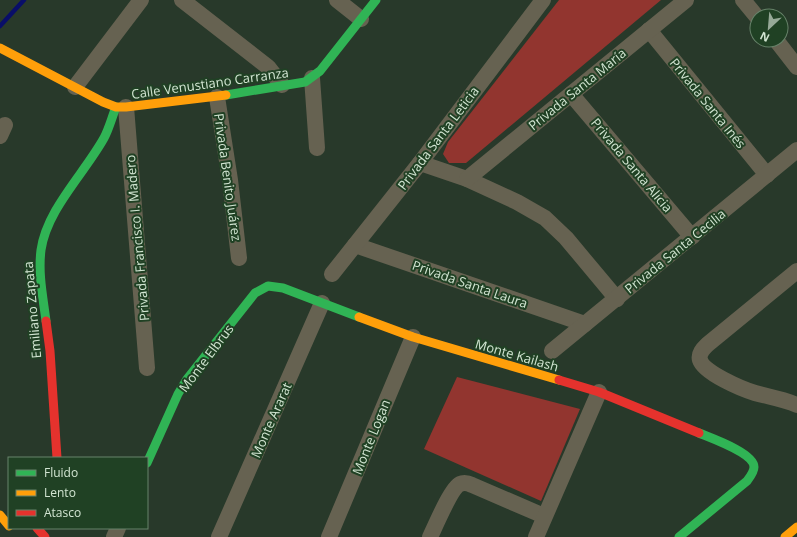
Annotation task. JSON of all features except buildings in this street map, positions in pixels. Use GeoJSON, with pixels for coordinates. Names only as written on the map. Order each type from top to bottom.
{"type":"FeatureCollection","features":[{"type":"Feature","properties":{"kind":"street"},"geometry":{"type":"LineString","coordinates":[[75,87],[141,0]]}},
{"type":"Feature","properties":{"kind":"street"},"geometry":{"type":"LineString","coordinates":[[182,0],[268,67],[282,85]]}},
{"type":"Feature","properties":{"kind":"street"},"geometry":{"type":"LineString","coordinates":[[337,0],[361,19]]}},
{"type":"Feature","properties":{"kind":"street","name":"Calle Venustiano Carranza"},"geometry":{"type":"LineString","coordinates":[[0,48],[103,102],[121,107],[217,96],[296,84],[312,78],[323,67],[376,0]]}},
{"type":"Feature","properties":{"kind":"street","name":"Privada Santa Leticia"},"geometry":{"type":"LineString","coordinates":[[332,274],[420,163],[543,0]]}},
{"type":"Feature","properties":{"kind":"street","name":"Privada Santa María"},"geometry":{"type":"LineString","coordinates":[[467,179],[686,0]]}},
{"type":"Feature","properties":{"kind":"street"},"geometry":{"type":"LineString","coordinates":[[743,0],[750,8]]}},
{"type":"Feature","properties":{"kind":"street","name":"Privada Santa Inés"},"geometry":{"type":"LineString","coordinates":[[649,30],[767,175]]}},
{"type":"Feature","properties":{"kind":"street"},"geometry":{"type":"LineString","coordinates":[[782,48],[797,67]]}},
{"type":"Feature","properties":{"kind":"street"},"geometry":{"type":"LineString","coordinates":[[312,78],[317,148]]}},
{"type":"Feature","properties":{"kind":"street","name":"Privada Santa Alicia"},"geometry":{"type":"LineString","coordinates":[[571,94],[692,237]]}},
{"type":"Feature","properties":{"kind":"street","name":"Privada Benito Juárez"},"geometry":{"type":"LineString","coordinates":[[217,96],[230,180],[239,258]]}},
{"type":"Feature","properties":{"kind":"street","name":"Privada Francisco I. Madero"},"geometry":{"type":"LineString","coordinates":[[121,107],[147,368]]}},
{"type":"Feature","properties":{"kind":"street","name":"Emiliano Zapata"},"geometry":{"type":"LineString","coordinates":[[57,457],[50,351],[40,279],[40,251],[50,223],[68,190],[104,138],[121,107]]}},
{"type":"Feature","properties":{"kind":"street","name":"Privada Santa Cecilia"},"geometry":{"type":"LineString","coordinates":[[552,351],[797,150]]}},
{"type":"Feature","properties":{"kind":"street"},"geometry":{"type":"LineString","coordinates":[[420,163],[467,179],[517,202],[545,218],[566,238],[617,298]]}},
{"type":"Feature","properties":{"kind":"street","name":"Privada Santa Laura"},"geometry":{"type":"LineString","coordinates":[[355,245],[585,324]]}},
{"type":"Feature","properties":{"kind":"street"},"geometry":{"type":"LineString","coordinates":[[794,400],[754,392],[712,374],[700,360],[700,355],[702,350],[708,344],[797,271]]}},
{"type":"Feature","properties":{"kind":"street","name":"Monte Kailash"},"geometry":{"type":"LineString","coordinates":[[269,286],[283,288],[413,337],[599,392],[744,454],[752,461],[754,466],[753,472],[747,481],[679,537]]}},
{"type":"Feature","properties":{"kind":"street","name":"Monte Elbrus"},"geometry":{"type":"LineString","coordinates":[[148,460],[178,394],[188,379],[250,299],[261,289],[269,286]]}},
{"type":"Feature","properties":{"kind":"street","name":"Monte Ararat"},"geometry":{"type":"LineString","coordinates":[[219,537],[322,303]]}},
{"type":"Feature","properties":{"kind":"street","name":"Monte Logan"},"geometry":{"type":"LineString","coordinates":[[329,537],[413,337]]}},
{"type":"Feature","properties":{"kind":"street"},"geometry":{"type":"LineString","coordinates":[[536,537],[599,392]]}},
{"type":"Feature","properties":{"kind":"street"},"geometry":{"type":"LineString","coordinates":[[430,537],[451,493],[458,484],[463,483],[472,485],[544,516]]}},
{"type":"Feature","properties":{"kind":"street"},"geometry":{"type":"LineString","coordinates":[[785,537],[797,527]]}},
{"type":"Feature","properties":{"kind":"street"},"geometry":{"type":"LineString","coordinates":[[38,529],[44,537]]}},
{"type":"Feature","properties":{"kind":"shaded area"},"geometry":{"type":"Polygon","coordinates":[[[559,0],[661,0],[466,163],[449,163],[443,154],[448,142],[559,0]]]}},
{"type":"Feature","properties":{"kind":"shaded area"},"geometry":{"type":"Polygon","coordinates":[[[457,377],[580,409],[541,501],[424,449],[457,377]]]}},
{"type":"Feature","properties":{"kind":"waterway"},"geometry":{"type":"LineString","coordinates":[[0,26],[24,0]]}},
{"type":"Feature","properties":{"kind":"traffic: fast"},"geometry":{"type":"LineString","coordinates":[[226,95],[305,82],[320,71],[376,0]]}},
{"type":"Feature","properties":{"kind":"traffic: fast"},"geometry":{"type":"LineString","coordinates":[[46,321],[40,268],[41,250],[45,235],[58,206],[104,138],[116,107]]}},
{"type":"Feature","properties":{"kind":"traffic: fast"},"geometry":{"type":"LineString","coordinates":[[148,461],[178,394],[187,379],[255,293],[268,286],[283,288],[359,317]]}},
{"type":"Feature","properties":{"kind":"traffic: fast"},"geometry":{"type":"LineString","coordinates":[[679,537],[747,481],[754,469],[752,462],[740,451],[699,433]]}},
{"type":"Feature","properties":{"kind":"traffic: slow"},"geometry":{"type":"LineString","coordinates":[[0,48],[103,102],[116,107],[226,95]]}},
{"type":"Feature","properties":{"kind":"traffic: slow"},"geometry":{"type":"LineString","coordinates":[[359,317],[413,337],[559,380]]}},
{"type":"Feature","properties":{"kind":"traffic: slow"},"geometry":{"type":"LineString","coordinates":[[0,515],[8,525]]}},
{"type":"Feature","properties":{"kind":"traffic: slow"},"geometry":{"type":"LineString","coordinates":[[785,537],[797,527]]}},
{"type":"Feature","properties":{"kind":"traffic: jam"},"geometry":{"type":"LineString","coordinates":[[46,321],[50,351],[57,457]]}},
{"type":"Feature","properties":{"kind":"traffic: jam"},"geometry":{"type":"LineString","coordinates":[[559,380],[599,392],[699,433]]}},
{"type":"Feature","properties":{"kind":"traffic: jam"},"geometry":{"type":"LineString","coordinates":[[38,529],[45,537]]}}]}
